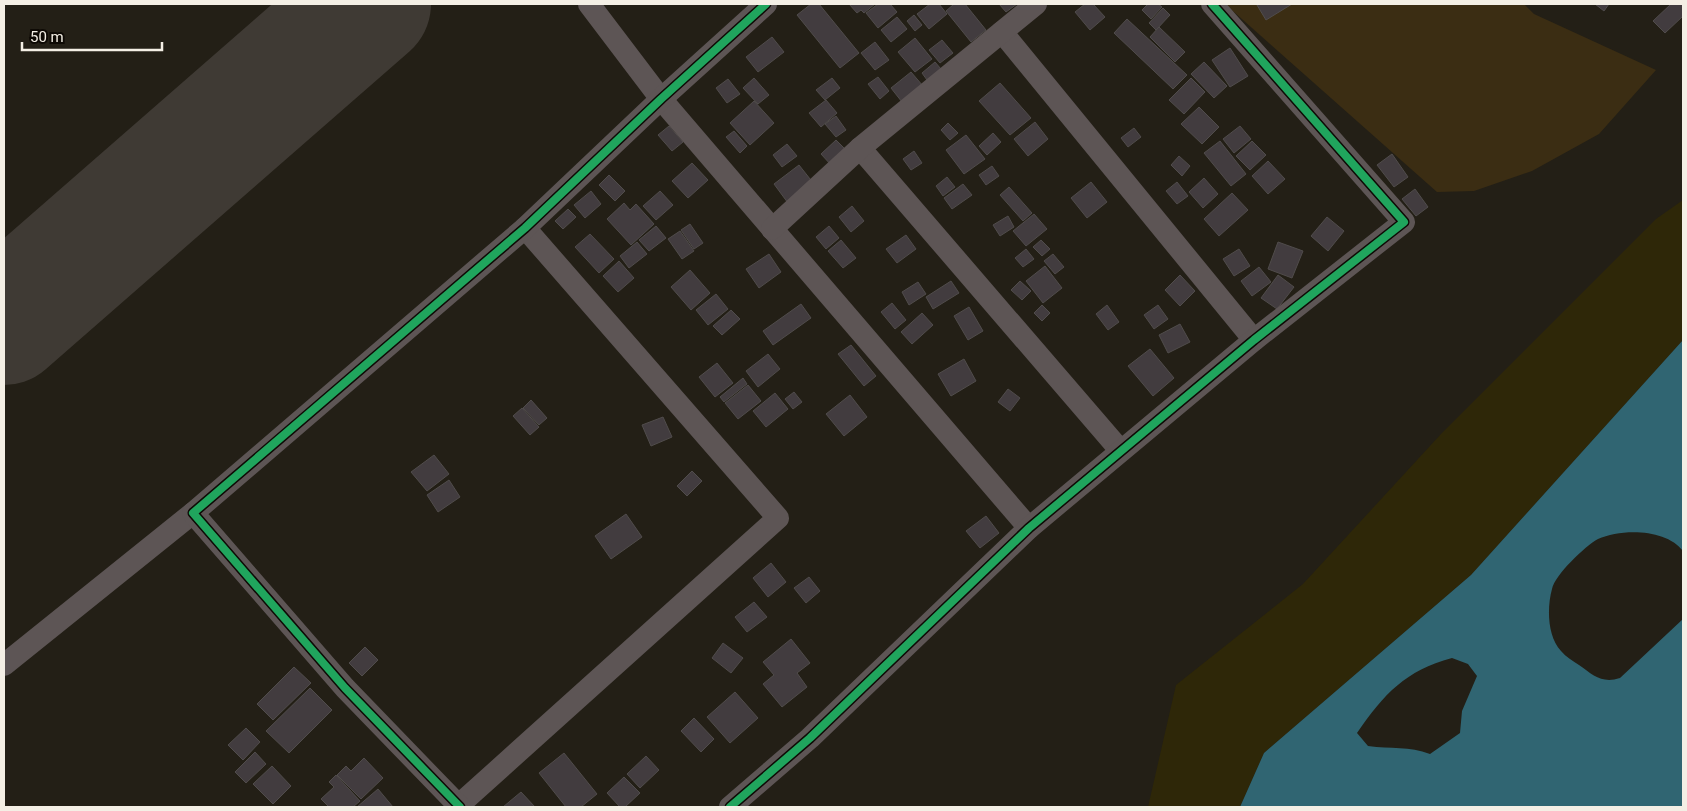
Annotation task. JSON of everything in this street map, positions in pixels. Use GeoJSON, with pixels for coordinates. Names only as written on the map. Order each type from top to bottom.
{"type":"FeatureCollection","features":[{"type":"Feature","properties":{"kind":"street"},"geometry":{"type":"LineString","coordinates":[[589,4],[661,99],[1029,528]]}},
{"type":"Feature","properties":{"kind":"street"},"geometry":{"type":"LineString","coordinates":[[4,666],[193,513],[525,228],[661,99],[766,4]]}},
{"type":"Feature","properties":{"kind":"street"},"geometry":{"type":"LineString","coordinates":[[772,230],[860,148],[1036,4]]}},
{"type":"Feature","properties":{"kind":"street"},"geometry":{"type":"LineString","coordinates":[[730,807],[810,738],[1029,528],[1120,450],[1254,340],[1404,222],[1212,4]]}},
{"type":"Feature","properties":{"kind":"street"},"geometry":{"type":"LineString","coordinates":[[1002,32],[1254,340]]}},
{"type":"Feature","properties":{"kind":"street"},"geometry":{"type":"LineString","coordinates":[[860,148],[1120,450]]}},
{"type":"Feature","properties":{"kind":"street"},"geometry":{"type":"LineString","coordinates":[[193,513],[345,688],[460,806],[778,518],[525,228]]}},
{"type":"Feature","properties":{"kind":"shaded area"},"geometry":{"type":"Polygon","coordinates":[[[1225,4],[1524,4],[1534,14],[1656,70],[1599,134],[1532,171],[1474,191],[1437,192],[1225,4]]]}},
{"type":"Feature","properties":{"kind":"sand"},"geometry":{"type":"Polygon","coordinates":[[[1683,200],[1683,340],[1471,575],[1264,753],[1240,807],[1148,807],[1176,685],[1303,584],[1441,434],[1656,219],[1683,200]]]}},
{"type":"Feature","properties":{"kind":"water"},"geometry":{"type":"Polygon","coordinates":[[[1683,340],[1683,551],[1666,538],[1644,533],[1619,533],[1598,539],[1564,569],[1554,583],[1549,604],[1549,621],[1553,638],[1561,651],[1598,678],[1614,680],[1620,678],[1683,619],[1683,807],[1240,807],[1264,753],[1471,575],[1683,340]],[[1452,658],[1436,663],[1409,677],[1387,695],[1357,733],[1368,746],[1407,749],[1430,754],[1460,733],[1462,711],[1477,676],[1468,664],[1452,658]]]}},
{"type":"Feature","properties":{"kind":"building"},"geometry":{"type":"Polygon","coordinates":[[[811,4],[819,4],[859,53],[840,68],[797,15],[811,4]]]}},
{"type":"Feature","properties":{"kind":"building"},"geometry":{"type":"Polygon","coordinates":[[[849,4],[875,4],[864,13],[861,10],[857,13],[849,4]]]}},
{"type":"Feature","properties":{"kind":"building"},"geometry":{"type":"Polygon","coordinates":[[[878,4],[890,4],[897,12],[878,28],[866,13],[878,4]]]}},
{"type":"Feature","properties":{"kind":"building"},"geometry":{"type":"Polygon","coordinates":[[[930,4],[939,4],[947,14],[929,29],[917,14],[930,4]]]}},
{"type":"Feature","properties":{"kind":"building"},"geometry":{"type":"Polygon","coordinates":[[[954,4],[965,4],[986,30],[971,42],[946,11],[954,4]]]}},
{"type":"Feature","properties":{"kind":"building"},"geometry":{"type":"Polygon","coordinates":[[[999,4],[1017,4],[1006,12],[999,4]]]}},
{"type":"Feature","properties":{"kind":"building"},"geometry":{"type":"Polygon","coordinates":[[[1085,4],[1093,4],[1105,17],[1090,30],[1075,12],[1085,4]]]}},
{"type":"Feature","properties":{"kind":"building"},"geometry":{"type":"Polygon","coordinates":[[[1148,4],[1158,4],[1162,7],[1151,19],[1142,10],[1148,4]]]}},
{"type":"Feature","properties":{"kind":"building"},"geometry":{"type":"Polygon","coordinates":[[[1292,4],[1266,20],[1257,5],[1292,4]]]}},
{"type":"Feature","properties":{"kind":"building"},"geometry":{"type":"Polygon","coordinates":[[[1595,4],[1609,4],[1604,11],[1595,4]]]}},
{"type":"Feature","properties":{"kind":"building"},"geometry":{"type":"Polygon","coordinates":[[[1671,4],[1683,4],[1683,16],[1665,33],[1653,21],[1671,4]]]}},
{"type":"Feature","properties":{"kind":"building"},"geometry":{"type":"Polygon","coordinates":[[[1163,8],[1170,15],[1156,30],[1149,23],[1163,8]]]}},
{"type":"Feature","properties":{"kind":"building"},"geometry":{"type":"Polygon","coordinates":[[[914,15],[922,25],[915,31],[907,21],[914,15]]]}},
{"type":"Feature","properties":{"kind":"building"},"geometry":{"type":"Polygon","coordinates":[[[897,17],[907,29],[891,42],[881,30],[897,17]]]}},
{"type":"Feature","properties":{"kind":"building"},"geometry":{"type":"Polygon","coordinates":[[[1127,19],[1187,75],[1173,89],[1114,33],[1127,19]]]}},
{"type":"Feature","properties":{"kind":"building"},"geometry":{"type":"Polygon","coordinates":[[[1159,27],[1185,52],[1175,62],[1150,37],[1159,27]]]}},
{"type":"Feature","properties":{"kind":"building"},"geometry":{"type":"Polygon","coordinates":[[[772,37],[784,52],[758,72],[746,57],[772,37]]]}},
{"type":"Feature","properties":{"kind":"building"},"geometry":{"type":"Polygon","coordinates":[[[915,38],[932,59],[915,72],[898,52],[915,38]]]}},
{"type":"Feature","properties":{"kind":"building"},"geometry":{"type":"Polygon","coordinates":[[[942,40],[953,53],[940,63],[929,50],[942,40]]]}},
{"type":"Feature","properties":{"kind":"building"},"geometry":{"type":"Polygon","coordinates":[[[875,42],[889,60],[875,70],[861,53],[875,42]]]}},
{"type":"Feature","properties":{"kind":"building"},"geometry":{"type":"Polygon","coordinates":[[[1230,48],[1248,76],[1230,87],[1212,60],[1230,48]]]}},
{"type":"Feature","properties":{"kind":"building"},"geometry":{"type":"Polygon","coordinates":[[[935,62],[941,69],[927,80],[922,73],[935,62]]]}},
{"type":"Feature","properties":{"kind":"building"},"geometry":{"type":"Polygon","coordinates":[[[1204,62],[1227,86],[1214,98],[1191,74],[1204,62]]]}},
{"type":"Feature","properties":{"kind":"building"},"geometry":{"type":"Polygon","coordinates":[[[911,72],[923,86],[902,102],[891,88],[911,72]]]}},
{"type":"Feature","properties":{"kind":"building"},"geometry":{"type":"Polygon","coordinates":[[[878,77],[889,91],[880,99],[868,84],[878,77]]]}},
{"type":"Feature","properties":{"kind":"building"},"geometry":{"type":"Polygon","coordinates":[[[754,78],[769,95],[758,104],[743,88],[754,78]]]}},
{"type":"Feature","properties":{"kind":"building"},"geometry":{"type":"Polygon","coordinates":[[[832,78],[840,88],[825,100],[816,90],[832,78]]]}},
{"type":"Feature","properties":{"kind":"building"},"geometry":{"type":"Polygon","coordinates":[[[1191,78],[1205,92],[1184,114],[1169,100],[1191,78]]]}},
{"type":"Feature","properties":{"kind":"building"},"geometry":{"type":"Polygon","coordinates":[[[728,79],[740,94],[727,103],[716,88],[728,79]]]}},
{"type":"Feature","properties":{"kind":"building"},"geometry":{"type":"Polygon","coordinates":[[[1000,83],[1031,118],[1010,135],[979,101],[1000,83]]]}},
{"type":"Feature","properties":{"kind":"building"},"geometry":{"type":"Polygon","coordinates":[[[826,100],[837,113],[821,127],[809,113],[826,100]]]}},
{"type":"Feature","properties":{"kind":"building"},"geometry":{"type":"Polygon","coordinates":[[[754,101],[774,123],[750,145],[730,123],[754,101]]]}},
{"type":"Feature","properties":{"kind":"building"},"geometry":{"type":"Polygon","coordinates":[[[1199,107],[1219,127],[1202,144],[1181,124],[1199,107]]]}},
{"type":"Feature","properties":{"kind":"building"},"geometry":{"type":"Polygon","coordinates":[[[836,116],[846,130],[836,137],[825,124],[836,116]]]}},
{"type":"Feature","properties":{"kind":"building"},"geometry":{"type":"Polygon","coordinates":[[[1035,122],[1048,139],[1028,156],[1014,139],[1035,122]]]}},
{"type":"Feature","properties":{"kind":"building"},"geometry":{"type":"Polygon","coordinates":[[[948,123],[958,133],[950,140],[941,130],[948,123]]]}},
{"type":"Feature","properties":{"kind":"building"},"geometry":{"type":"Polygon","coordinates":[[[669,126],[683,142],[672,151],[658,135],[669,126]]]}},
{"type":"Feature","properties":{"kind":"building"},"geometry":{"type":"Polygon","coordinates":[[[1240,126],[1251,139],[1234,153],[1223,139],[1240,126]]]}},
{"type":"Feature","properties":{"kind":"building"},"geometry":{"type":"Polygon","coordinates":[[[1134,128],[1141,137],[1128,147],[1121,138],[1134,128]]]}},
{"type":"Feature","properties":{"kind":"building"},"geometry":{"type":"Polygon","coordinates":[[[734,131],[747,146],[740,153],[726,137],[734,131]]]}},
{"type":"Feature","properties":{"kind":"building"},"geometry":{"type":"Polygon","coordinates":[[[993,133],[1001,142],[987,155],[979,146],[993,133]]]}},
{"type":"Feature","properties":{"kind":"building"},"geometry":{"type":"Polygon","coordinates":[[[966,135],[985,159],[964,174],[946,150],[966,135]]]}},
{"type":"Feature","properties":{"kind":"building"},"geometry":{"type":"Polygon","coordinates":[[[836,140],[848,152],[832,166],[821,154],[836,140]]]}},
{"type":"Feature","properties":{"kind":"building"},"geometry":{"type":"Polygon","coordinates":[[[1220,141],[1246,174],[1231,186],[1204,153],[1220,141]]]}},
{"type":"Feature","properties":{"kind":"building"},"geometry":{"type":"Polygon","coordinates":[[[1252,141],[1266,155],[1250,170],[1236,156],[1252,141]]]}},
{"type":"Feature","properties":{"kind":"building"},"geometry":{"type":"Polygon","coordinates":[[[787,144],[797,156],[782,167],[773,155],[787,144]]]}},
{"type":"Feature","properties":{"kind":"building"},"geometry":{"type":"Polygon","coordinates":[[[914,151],[922,163],[911,170],[903,159],[914,151]]]}},
{"type":"Feature","properties":{"kind":"building"},"geometry":{"type":"Polygon","coordinates":[[[1392,154],[1408,177],[1394,187],[1377,165],[1392,154]]]}},
{"type":"Feature","properties":{"kind":"building"},"geometry":{"type":"Polygon","coordinates":[[[1179,156],[1190,166],[1182,176],[1171,165],[1179,156]]]}},
{"type":"Feature","properties":{"kind":"building"},"geometry":{"type":"Polygon","coordinates":[[[1268,161],[1285,179],[1268,194],[1252,176],[1268,161]]]}},
{"type":"Feature","properties":{"kind":"building"},"geometry":{"type":"Polygon","coordinates":[[[692,163],[708,180],[688,198],[672,181],[692,163]]]}},
{"type":"Feature","properties":{"kind":"building"},"geometry":{"type":"Polygon","coordinates":[[[799,165],[814,184],[788,203],[774,184],[799,165]]]}},
{"type":"Feature","properties":{"kind":"building"},"geometry":{"type":"Polygon","coordinates":[[[992,166],[999,176],[986,185],[979,175],[992,166]]]}},
{"type":"Feature","properties":{"kind":"building"},"geometry":{"type":"Polygon","coordinates":[[[609,175],[625,191],[615,201],[599,185],[609,175]]]}},
{"type":"Feature","properties":{"kind":"building"},"geometry":{"type":"Polygon","coordinates":[[[947,177],[955,187],[943,196],[936,186],[947,177]]]}},
{"type":"Feature","properties":{"kind":"building"},"geometry":{"type":"Polygon","coordinates":[[[1204,178],[1218,194],[1203,208],[1189,192],[1204,178]]]}},
{"type":"Feature","properties":{"kind":"building"},"geometry":{"type":"Polygon","coordinates":[[[1091,182],[1107,202],[1087,218],[1071,198],[1091,182]]]}},
{"type":"Feature","properties":{"kind":"building"},"geometry":{"type":"Polygon","coordinates":[[[1177,182],[1188,196],[1177,204],[1166,191],[1177,182]]]}},
{"type":"Feature","properties":{"kind":"building"},"geometry":{"type":"Polygon","coordinates":[[[963,184],[972,195],[952,209],[944,198],[963,184]]]}},
{"type":"Feature","properties":{"kind":"building"},"geometry":{"type":"Polygon","coordinates":[[[1009,187],[1032,213],[1023,221],[1000,195],[1009,187]]]}},
{"type":"Feature","properties":{"kind":"building"},"geometry":{"type":"Polygon","coordinates":[[[1415,189],[1428,207],[1416,216],[1402,199],[1415,189]]]}},
{"type":"Feature","properties":{"kind":"building"},"geometry":{"type":"Polygon","coordinates":[[[591,191],[601,204],[585,218],[574,205],[591,191]]]}},
{"type":"Feature","properties":{"kind":"building"},"geometry":{"type":"Polygon","coordinates":[[[660,191],[673,205],[656,220],[643,206],[660,191]]]}},
{"type":"Feature","properties":{"kind":"building"},"geometry":{"type":"Polygon","coordinates":[[[1232,193],[1248,210],[1219,236],[1204,219],[1232,193]]]}},
{"type":"Feature","properties":{"kind":"building"},"geometry":{"type":"Polygon","coordinates":[[[624,203],[630,210],[636,204],[654,224],[631,245],[607,219],[624,203]]]}},
{"type":"Feature","properties":{"kind":"building"},"geometry":{"type":"Polygon","coordinates":[[[852,206],[864,221],[851,232],[839,217],[852,206]]]}},
{"type":"Feature","properties":{"kind":"building"},"geometry":{"type":"Polygon","coordinates":[[[568,209],[576,217],[563,229],[555,221],[568,209]]]}},
{"type":"Feature","properties":{"kind":"building"},"geometry":{"type":"Polygon","coordinates":[[[1034,214],[1047,229],[1026,246],[1013,231],[1034,214]]]}},
{"type":"Feature","properties":{"kind":"building"},"geometry":{"type":"Polygon","coordinates":[[[1008,216],[1014,227],[1000,236],[993,225],[1008,216]]]}},
{"type":"Feature","properties":{"kind":"building"},"geometry":{"type":"Polygon","coordinates":[[[1327,217],[1344,231],[1328,251],[1311,236],[1327,217]]]}},
{"type":"Feature","properties":{"kind":"building"},"geometry":{"type":"Polygon","coordinates":[[[690,224],[703,243],[694,249],[681,230],[690,224]]]}},
{"type":"Feature","properties":{"kind":"building"},"geometry":{"type":"Polygon","coordinates":[[[656,226],[666,238],[649,251],[639,240],[656,226]]]}},
{"type":"Feature","properties":{"kind":"building"},"geometry":{"type":"Polygon","coordinates":[[[829,226],[839,238],[826,249],[816,237],[829,226]]]}},
{"type":"Feature","properties":{"kind":"building"},"geometry":{"type":"Polygon","coordinates":[[[680,231],[694,251],[682,259],[668,239],[680,231]]]}},
{"type":"Feature","properties":{"kind":"building"},"geometry":{"type":"Polygon","coordinates":[[[590,234],[614,259],[599,273],[575,247],[590,234]]]}},
{"type":"Feature","properties":{"kind":"building"},"geometry":{"type":"Polygon","coordinates":[[[906,235],[916,249],[897,263],[886,249],[906,235]]]}},
{"type":"Feature","properties":{"kind":"building"},"geometry":{"type":"Polygon","coordinates":[[[841,240],[856,258],[843,268],[828,251],[841,240]]]}},
{"type":"Feature","properties":{"kind":"building"},"geometry":{"type":"Polygon","coordinates":[[[1041,240],[1050,249],[1042,256],[1033,247],[1041,240]]]}},
{"type":"Feature","properties":{"kind":"building"},"geometry":{"type":"Polygon","coordinates":[[[637,242],[647,254],[629,268],[620,256],[637,242]]]}},
{"type":"Feature","properties":{"kind":"building"},"geometry":{"type":"Polygon","coordinates":[[[1278,242],[1303,251],[1292,278],[1268,269],[1278,242]]]}},
{"type":"Feature","properties":{"kind":"building"},"geometry":{"type":"Polygon","coordinates":[[[1026,249],[1034,259],[1023,267],[1015,258],[1026,249]]]}},
{"type":"Feature","properties":{"kind":"building"},"geometry":{"type":"Polygon","coordinates":[[[1239,249],[1250,266],[1234,276],[1223,259],[1239,249]]]}},
{"type":"Feature","properties":{"kind":"building"},"geometry":{"type":"Polygon","coordinates":[[[769,254],[781,272],[759,288],[746,269],[769,254]]]}},
{"type":"Feature","properties":{"kind":"building"},"geometry":{"type":"Polygon","coordinates":[[[1053,254],[1064,267],[1055,274],[1044,261],[1053,254]]]}},
{"type":"Feature","properties":{"kind":"building"},"geometry":{"type":"Polygon","coordinates":[[[619,261],[634,278],[618,292],[603,276],[619,261]]]}},
{"type":"Feature","properties":{"kind":"building"},"geometry":{"type":"Polygon","coordinates":[[[1045,266],[1062,288],[1043,303],[1026,281],[1045,266]]]}},
{"type":"Feature","properties":{"kind":"building"},"geometry":{"type":"Polygon","coordinates":[[[1259,267],[1271,282],[1252,296],[1241,281],[1259,267]]]}},
{"type":"Feature","properties":{"kind":"building"},"geometry":{"type":"Polygon","coordinates":[[[690,270],[710,293],[691,310],[671,287],[690,270]]]}},
{"type":"Feature","properties":{"kind":"building"},"geometry":{"type":"Polygon","coordinates":[[[1180,275],[1195,291],[1180,306],[1165,290],[1180,275]]]}},
{"type":"Feature","properties":{"kind":"building"},"geometry":{"type":"Polygon","coordinates":[[[1278,275],[1294,287],[1277,309],[1261,298],[1278,275]]]}},
{"type":"Feature","properties":{"kind":"building"},"geometry":{"type":"Polygon","coordinates":[[[951,281],[959,293],[933,309],[926,297],[951,281]]]}},
{"type":"Feature","properties":{"kind":"building"},"geometry":{"type":"Polygon","coordinates":[[[1020,281],[1031,291],[1022,300],[1011,290],[1020,281]]]}},
{"type":"Feature","properties":{"kind":"building"},"geometry":{"type":"Polygon","coordinates":[[[918,282],[926,294],[909,305],[902,292],[918,282]]]}},
{"type":"Feature","properties":{"kind":"building"},"geometry":{"type":"Polygon","coordinates":[[[716,294],[728,309],[708,325],[696,310],[716,294]]]}},
{"type":"Feature","properties":{"kind":"building"},"geometry":{"type":"Polygon","coordinates":[[[892,303],[906,320],[895,329],[881,312],[892,303]]]}},
{"type":"Feature","properties":{"kind":"building"},"geometry":{"type":"Polygon","coordinates":[[[801,304],[811,318],[773,345],[763,331],[801,304]]]}},
{"type":"Feature","properties":{"kind":"building"},"geometry":{"type":"Polygon","coordinates":[[[1042,305],[1050,313],[1042,321],[1034,313],[1042,305]]]}},
{"type":"Feature","properties":{"kind":"building"},"geometry":{"type":"Polygon","coordinates":[[[1107,305],[1119,322],[1108,330],[1096,314],[1107,305]]]}},
{"type":"Feature","properties":{"kind":"building"},"geometry":{"type":"Polygon","coordinates":[[[1158,305],[1168,319],[1154,329],[1144,315],[1158,305]]]}},
{"type":"Feature","properties":{"kind":"building"},"geometry":{"type":"Polygon","coordinates":[[[969,307],[983,331],[968,340],[954,316],[969,307]]]}},
{"type":"Feature","properties":{"kind":"building"},"geometry":{"type":"Polygon","coordinates":[[[731,310],[740,319],[722,335],[713,326],[731,310]]]}},
{"type":"Feature","properties":{"kind":"building"},"geometry":{"type":"Polygon","coordinates":[[[922,313],[933,325],[912,344],[901,332],[922,313]]]}},
{"type":"Feature","properties":{"kind":"building"},"geometry":{"type":"Polygon","coordinates":[[[1180,324],[1190,342],[1168,353],[1159,335],[1180,324]]]}},
{"type":"Feature","properties":{"kind":"building"},"geometry":{"type":"Polygon","coordinates":[[[851,345],[876,376],[864,386],[838,354],[851,345]]]}},
{"type":"Feature","properties":{"kind":"building"},"geometry":{"type":"Polygon","coordinates":[[[1150,349],[1174,378],[1153,396],[1128,366],[1150,349]]]}},
{"type":"Feature","properties":{"kind":"building"},"geometry":{"type":"Polygon","coordinates":[[[768,354],[780,369],[758,387],[746,371],[768,354]]]}},
{"type":"Feature","properties":{"kind":"building"},"geometry":{"type":"Polygon","coordinates":[[[964,359],[976,381],[951,396],[938,374],[964,359]]]}},
{"type":"Feature","properties":{"kind":"building"},"geometry":{"type":"Polygon","coordinates":[[[717,363],[733,383],[715,397],[699,377],[717,363]]]}},
{"type":"Feature","properties":{"kind":"building"},"geometry":{"type":"Polygon","coordinates":[[[743,378],[747,384],[724,402],[720,397],[743,378]]]}},
{"type":"Feature","properties":{"kind":"building"},"geometry":{"type":"Polygon","coordinates":[[[748,385],[761,401],[738,419],[725,403],[748,385]]]}},
{"type":"Feature","properties":{"kind":"building"},"geometry":{"type":"Polygon","coordinates":[[[1008,389],[1020,398],[1010,411],[998,402],[1008,389]]]}},
{"type":"Feature","properties":{"kind":"building"},"geometry":{"type":"Polygon","coordinates":[[[794,392],[802,402],[793,409],[785,399],[794,392]]]}},
{"type":"Feature","properties":{"kind":"building"},"geometry":{"type":"Polygon","coordinates":[[[775,393],[788,409],[766,427],[753,411],[775,393]]]}},
{"type":"Feature","properties":{"kind":"building"},"geometry":{"type":"Polygon","coordinates":[[[850,395],[867,417],[844,436],[826,414],[850,395]]]}},
{"type":"Feature","properties":{"kind":"building"},"geometry":{"type":"Polygon","coordinates":[[[531,400],[547,418],[539,425],[523,408],[531,400]]]}},
{"type":"Feature","properties":{"kind":"building"},"geometry":{"type":"Polygon","coordinates":[[[522,408],[539,427],[530,435],[513,416],[522,408]]]}},
{"type":"Feature","properties":{"kind":"building"},"geometry":{"type":"Polygon","coordinates":[[[663,417],[672,437],[651,446],[642,425],[663,417]]]}},
{"type":"Feature","properties":{"kind":"building"},"geometry":{"type":"Polygon","coordinates":[[[434,455],[449,474],[427,491],[411,472],[434,455]]]}},
{"type":"Feature","properties":{"kind":"building"},"geometry":{"type":"Polygon","coordinates":[[[692,471],[702,481],[687,496],[677,486],[692,471]]]}},
{"type":"Feature","properties":{"kind":"building"},"geometry":{"type":"Polygon","coordinates":[[[449,480],[460,497],[438,512],[427,495],[449,480]]]}},
{"type":"Feature","properties":{"kind":"building"},"geometry":{"type":"Polygon","coordinates":[[[626,514],[642,537],[611,559],[595,536],[626,514]]]}},
{"type":"Feature","properties":{"kind":"building"},"geometry":{"type":"Polygon","coordinates":[[[986,516],[999,533],[980,548],[966,531],[986,516]]]}},
{"type":"Feature","properties":{"kind":"building"},"geometry":{"type":"Polygon","coordinates":[[[771,563],[786,582],[768,597],[753,578],[771,563]]]}},
{"type":"Feature","properties":{"kind":"building"},"geometry":{"type":"Polygon","coordinates":[[[809,577],[820,591],[806,603],[794,588],[809,577]]]}},
{"type":"Feature","properties":{"kind":"building"},"geometry":{"type":"Polygon","coordinates":[[[754,602],[767,617],[747,632],[735,617],[754,602]]]}},
{"type":"Feature","properties":{"kind":"building"},"geometry":{"type":"Polygon","coordinates":[[[791,639],[810,663],[797,673],[807,687],[782,707],[763,684],[774,675],[763,662],[791,639]]]}},
{"type":"Feature","properties":{"kind":"building"},"geometry":{"type":"Polygon","coordinates":[[[723,643],[743,658],[731,673],[712,658],[723,643]]]}},
{"type":"Feature","properties":{"kind":"building"},"geometry":{"type":"Polygon","coordinates":[[[365,647],[378,660],[362,676],[349,663],[365,647]]]}},
{"type":"Feature","properties":{"kind":"building"},"geometry":{"type":"Polygon","coordinates":[[[294,667],[311,683],[273,720],[257,704],[294,667]]]}},
{"type":"Feature","properties":{"kind":"building"},"geometry":{"type":"Polygon","coordinates":[[[310,688],[332,710],[289,753],[266,731],[310,688]]]}},
{"type":"Feature","properties":{"kind":"building"},"geometry":{"type":"Polygon","coordinates":[[[735,692],[758,718],[730,743],[707,717],[735,692]]]}},
{"type":"Feature","properties":{"kind":"building"},"geometry":{"type":"Polygon","coordinates":[[[694,718],[714,739],[701,752],[681,731],[694,718]]]}},
{"type":"Feature","properties":{"kind":"building"},"geometry":{"type":"Polygon","coordinates":[[[246,728],[260,742],[243,760],[228,745],[246,728]]]}},
{"type":"Feature","properties":{"kind":"building"},"geometry":{"type":"Polygon","coordinates":[[[255,752],[266,764],[246,783],[235,772],[255,752]]]}},
{"type":"Feature","properties":{"kind":"building"},"geometry":{"type":"Polygon","coordinates":[[[564,753],[597,794],[581,807],[566,807],[539,773],[564,753]]]}},
{"type":"Feature","properties":{"kind":"building"},"geometry":{"type":"Polygon","coordinates":[[[646,756],[659,770],[640,788],[627,774],[646,756]]]}},
{"type":"Feature","properties":{"kind":"building"},"geometry":{"type":"Polygon","coordinates":[[[364,758],[383,778],[361,799],[337,775],[346,766],[351,771],[364,758]]]}},
{"type":"Feature","properties":{"kind":"building"},"geometry":{"type":"Polygon","coordinates":[[[272,766],[291,786],[273,804],[253,784],[272,766]]]}},
{"type":"Feature","properties":{"kind":"building"},"geometry":{"type":"Polygon","coordinates":[[[336,775],[360,801],[353,807],[329,807],[321,799],[334,787],[329,782],[336,775]]]}},
{"type":"Feature","properties":{"kind":"building"},"geometry":{"type":"Polygon","coordinates":[[[624,777],[640,793],[625,807],[620,807],[607,793],[624,777]]]}},
{"type":"Feature","properties":{"kind":"building"},"geometry":{"type":"Polygon","coordinates":[[[378,789],[393,807],[357,807],[378,789]]]}},
{"type":"Feature","properties":{"kind":"building"},"geometry":{"type":"Polygon","coordinates":[[[521,792],[535,807],[503,807],[521,792]]]}},
{"type":"Feature","properties":{"kind":"runway"},"geometry":{"type":"LineString","coordinates":[[4,322],[368,4]]}},
{"type":"Feature","properties":{"kind":"cycle path"},"geometry":{"type":"LineString","coordinates":[[460,807],[345,688],[193,513],[525,228],[661,99],[766,4]]}},
{"type":"Feature","properties":{"kind":"cycle path"},"geometry":{"type":"LineString","coordinates":[[730,807],[810,738],[1029,528],[1254,340],[1404,222],[1212,4]]}}]}
